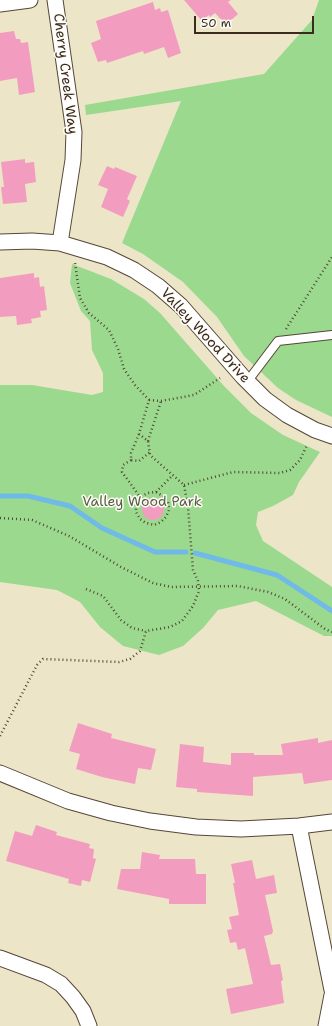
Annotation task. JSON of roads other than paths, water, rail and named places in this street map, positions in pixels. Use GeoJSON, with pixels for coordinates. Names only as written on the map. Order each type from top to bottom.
{"type":"FeatureCollection","features":[{"type":"Feature","properties":{"kind":"street"},"geometry":{"type":"LineString","coordinates":[[0,4],[30,0]]}},
{"type":"Feature","properties":{"kind":"street","name":"Cherry Creek Way"},"geometry":{"type":"LineString","coordinates":[[55,0],[74,132],[73,160],[60,243]]}},
{"type":"Feature","properties":{"kind":"street","name":"Valley Wood Drive"},"geometry":{"type":"LineString","coordinates":[[0,242],[32,240],[60,243],[106,256],[134,270],[158,286],[181,306],[248,382],[265,399],[287,415],[315,430],[332,436]]}},
{"type":"Feature","properties":{"kind":"street"},"geometry":{"type":"LineString","coordinates":[[0,773],[68,801],[150,821],[196,827],[241,829],[299,826],[332,822]]}},
{"type":"Feature","properties":{"kind":"street"},"geometry":{"type":"LineString","coordinates":[[299,826],[332,990]]}},
{"type":"Feature","properties":{"kind":"street"},"geometry":{"type":"LineString","coordinates":[[0,958],[46,975],[61,984],[83,1011],[88,1026]]}},
{"type":"Feature","properties":{"kind":"street"},"geometry":{"type":"LineString","coordinates":[[326,1026],[332,995]]}},
{"type":"Feature","properties":{"kind":"lane"},"geometry":{"type":"LineString","coordinates":[[248,382],[278,341],[332,334]]}},
{"type":"Feature","properties":{"kind":"waterway"},"geometry":{"type":"LineString","coordinates":[[0,496],[28,496],[70,506],[102,528],[155,552],[186,552]]}},
{"type":"Feature","properties":{"kind":"waterway"},"geometry":{"type":"LineString","coordinates":[[195,553],[277,575],[332,611]]}},
{"type":"Feature","properties":{"kind":"park label","name":"Valley Wood Park"},"geometry":{"type":"Point","coordinates":[142,502]}}]}
